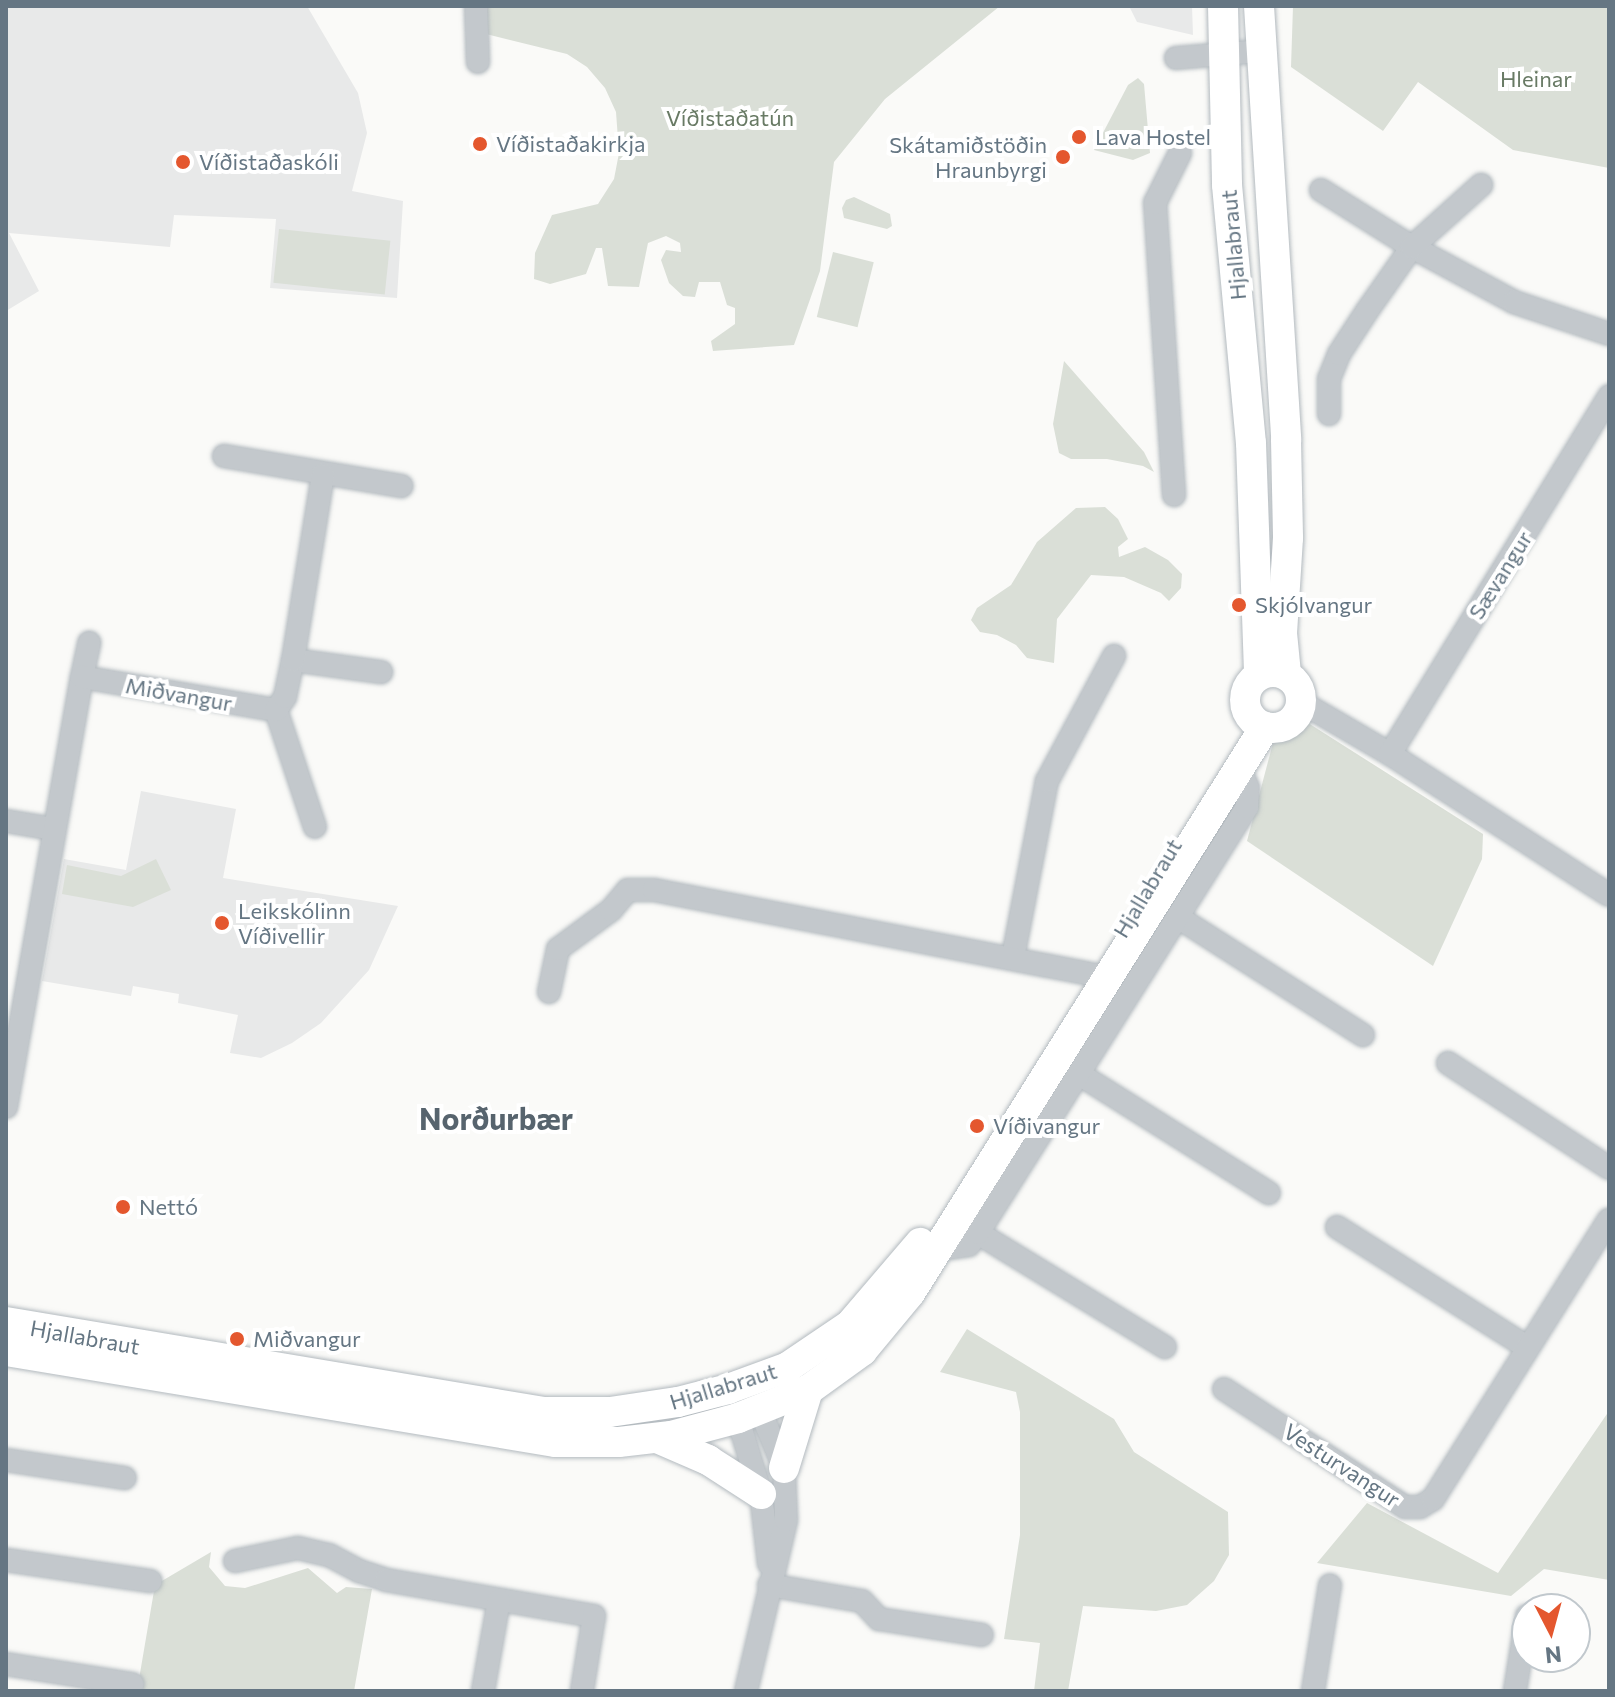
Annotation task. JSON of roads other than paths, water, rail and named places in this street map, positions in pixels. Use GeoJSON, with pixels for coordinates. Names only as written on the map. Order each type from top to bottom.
{"type":"FeatureCollection","features":[{"type":"Feature","properties":{"kind":"main road","name":"Hjallabraut"},"geometry":{"type":"LineString","coordinates":[[1223,6],[1227,185],[1272,675]]}},
{"type":"Feature","properties":{"kind":"main road","name":"Hjallabraut"},"geometry":{"type":"LineString","coordinates":[[1259,6],[1286,440],[1288,538],[1282,633],[1272,675]]}},
{"type":"Feature","properties":{"kind":"main road"},"geometry":{"type":"LineString","coordinates":[[1272,675],[1299,689],[1301,702],[1293,720],[1285,726],[1257,721],[1245,707],[1246,688],[1272,675]]}},
{"type":"Feature","properties":{"kind":"main road","name":"Hjallabraut"},"geometry":{"type":"LineString","coordinates":[[6,1322],[543,1412],[623,1411],[737,1386],[788,1367],[850,1325],[910,1259],[1240,769],[1257,721]]}},
{"type":"Feature","properties":{"kind":"main road","name":"Hjallabraut"},"geometry":{"type":"LineString","coordinates":[[6,1351],[504,1436],[588,1444],[657,1438],[750,1414],[808,1390],[846,1365],[878,1334],[910,1293],[1102,975],[1234,745],[1257,721]]}},
{"type":"Feature","properties":{"kind":"main road"},"geometry":{"type":"LineString","coordinates":[[784,1468],[808,1390]]}},
{"type":"Feature","properties":{"kind":"main road"},"geometry":{"type":"LineString","coordinates":[[657,1438],[708,1460],[761,1494]]}},
{"type":"Feature","properties":{"kind":"street"},"geometry":{"type":"LineString","coordinates":[[476,6],[478,62]]}},
{"type":"Feature","properties":{"kind":"street"},"geometry":{"type":"LineString","coordinates":[[1176,58],[1261,51]]}},
{"type":"Feature","properties":{"kind":"street"},"geometry":{"type":"LineString","coordinates":[[1174,495],[1155,203],[1180,153]]}},
{"type":"Feature","properties":{"kind":"street"},"geometry":{"type":"LineString","coordinates":[[1329,414],[1329,379],[1339,354],[1412,247],[1481,185]]}},
{"type":"Feature","properties":{"kind":"street"},"geometry":{"type":"LineString","coordinates":[[1321,190],[1412,247],[1514,302],[1609,334]]}},
{"type":"Feature","properties":{"kind":"street","name":"Sævangur"},"geometry":{"type":"LineString","coordinates":[[1390,754],[1609,396]]}},
{"type":"Feature","properties":{"kind":"street"},"geometry":{"type":"LineString","coordinates":[[224,456],[401,486]]}},
{"type":"Feature","properties":{"kind":"street"},"geometry":{"type":"LineString","coordinates":[[315,827],[276,710],[285,697],[293,660],[323,475]]}},
{"type":"Feature","properties":{"kind":"street"},"geometry":{"type":"LineString","coordinates":[[6,1107],[89,643]]}},
{"type":"Feature","properties":{"kind":"street"},"geometry":{"type":"LineString","coordinates":[[1013,957],[1047,781],[1114,656]]}},
{"type":"Feature","properties":{"kind":"street"},"geometry":{"type":"LineString","coordinates":[[293,660],[381,672]]}},
{"type":"Feature","properties":{"kind":"street","name":"Miðvangur"},"geometry":{"type":"LineString","coordinates":[[82,677],[276,710]]}},
{"type":"Feature","properties":{"kind":"street"},"geometry":{"type":"LineString","coordinates":[[1301,702],[1390,754],[1609,895]]}},
{"type":"Feature","properties":{"kind":"street","name":"Hjallabraut"},"geometry":{"type":"LineString","coordinates":[[978,1233],[1247,807],[1248,788],[1240,769]]}},
{"type":"Feature","properties":{"kind":"street"},"geometry":{"type":"LineString","coordinates":[[6,821],[54,829]]}},
{"type":"Feature","properties":{"kind":"street"},"geometry":{"type":"LineString","coordinates":[[549,992],[558,949],[611,910],[628,890],[654,890],[1102,975]]}},
{"type":"Feature","properties":{"kind":"street","name":"Hjallabraut"},"geometry":{"type":"LineString","coordinates":[[1179,918],[1363,1035]]}},
{"type":"Feature","properties":{"kind":"street"},"geometry":{"type":"LineString","coordinates":[[1448,1063],[1609,1168]]}},
{"type":"Feature","properties":{"kind":"street"},"geometry":{"type":"LineString","coordinates":[[1079,1074],[1269,1193]]}},
{"type":"Feature","properties":{"kind":"street","name":"Vesturvangur"},"geometry":{"type":"LineString","coordinates":[[1224,1389],[1405,1507],[1420,1507],[1433,1499],[1609,1220]]}},
{"type":"Feature","properties":{"kind":"street"},"geometry":{"type":"LineString","coordinates":[[1337,1227],[1527,1347]]}},
{"type":"Feature","properties":{"kind":"street"},"geometry":{"type":"LineString","coordinates":[[934,1250],[969,1245],[978,1233],[1165,1347]]}},
{"type":"Feature","properties":{"kind":"street"},"geometry":{"type":"LineString","coordinates":[[737,1386],[750,1414],[784,1468],[786,1520],[746,1691]]}},
{"type":"Feature","properties":{"kind":"street"},"geometry":{"type":"LineString","coordinates":[[750,1414],[767,1522],[769,1585]]}},
{"type":"Feature","properties":{"kind":"street"},"geometry":{"type":"LineString","coordinates":[[6,1460],[125,1478]]}},
{"type":"Feature","properties":{"kind":"street"},"geometry":{"type":"LineString","coordinates":[[235,1561],[298,1548],[329,1555],[359,1571],[386,1580],[594,1616],[582,1691]]}},
{"type":"Feature","properties":{"kind":"street"},"geometry":{"type":"LineString","coordinates":[[6,1560],[150,1581]]}},
{"type":"Feature","properties":{"kind":"street"},"geometry":{"type":"LineString","coordinates":[[769,1585],[862,1601],[879,1619],[982,1635]]}},
{"type":"Feature","properties":{"kind":"street"},"geometry":{"type":"LineString","coordinates":[[1313,1691],[1330,1585]]}},
{"type":"Feature","properties":{"kind":"street"},"geometry":{"type":"LineString","coordinates":[[483,1691],[499,1600]]}},
{"type":"Feature","properties":{"kind":"street"},"geometry":{"type":"LineString","coordinates":[[6,1664],[132,1684]]}},
{"type":"Feature","properties":{"kind":"place","name":"Lava Hostel"},"geometry":{"type":"Point","coordinates":[1079,137]}},
{"type":"Feature","properties":{"kind":"place","name":"Víðistaðakirkja"},"geometry":{"type":"Point","coordinates":[480,144]}},
{"type":"Feature","properties":{"kind":"place","name":"Skátamiðstöðin Hraunbyrgi"},"geometry":{"type":"Point","coordinates":[1063,157]}},
{"type":"Feature","properties":{"kind":"place","name":"Víðistaðaskóli"},"geometry":{"type":"Point","coordinates":[183,162]}},
{"type":"Feature","properties":{"kind":"place","name":"Skjólvangur"},"geometry":{"type":"Point","coordinates":[1239,605]}},
{"type":"Feature","properties":{"kind":"place","name":"Leikskólinn Víðivellir"},"geometry":{"type":"Point","coordinates":[222,923]}},
{"type":"Feature","properties":{"kind":"place","name":"Víðivangur"},"geometry":{"type":"Point","coordinates":[977,1126]}},
{"type":"Feature","properties":{"kind":"place","name":"Nettó"},"geometry":{"type":"Point","coordinates":[123,1207]}},
{"type":"Feature","properties":{"kind":"place","name":"Miðvangur"},"geometry":{"type":"Point","coordinates":[237,1339]}},
{"type":"Feature","properties":{"kind":"district","name":"Norðurbær"},"geometry":{"type":"Point","coordinates":[496,1118]}},
{"type":"Feature","properties":{"kind":"park label","name":"Hleinar"},"geometry":{"type":"Point","coordinates":[1536,79]}},
{"type":"Feature","properties":{"kind":"park label","name":"Víðistaðatún"},"geometry":{"type":"Point","coordinates":[730,118]}}]}
